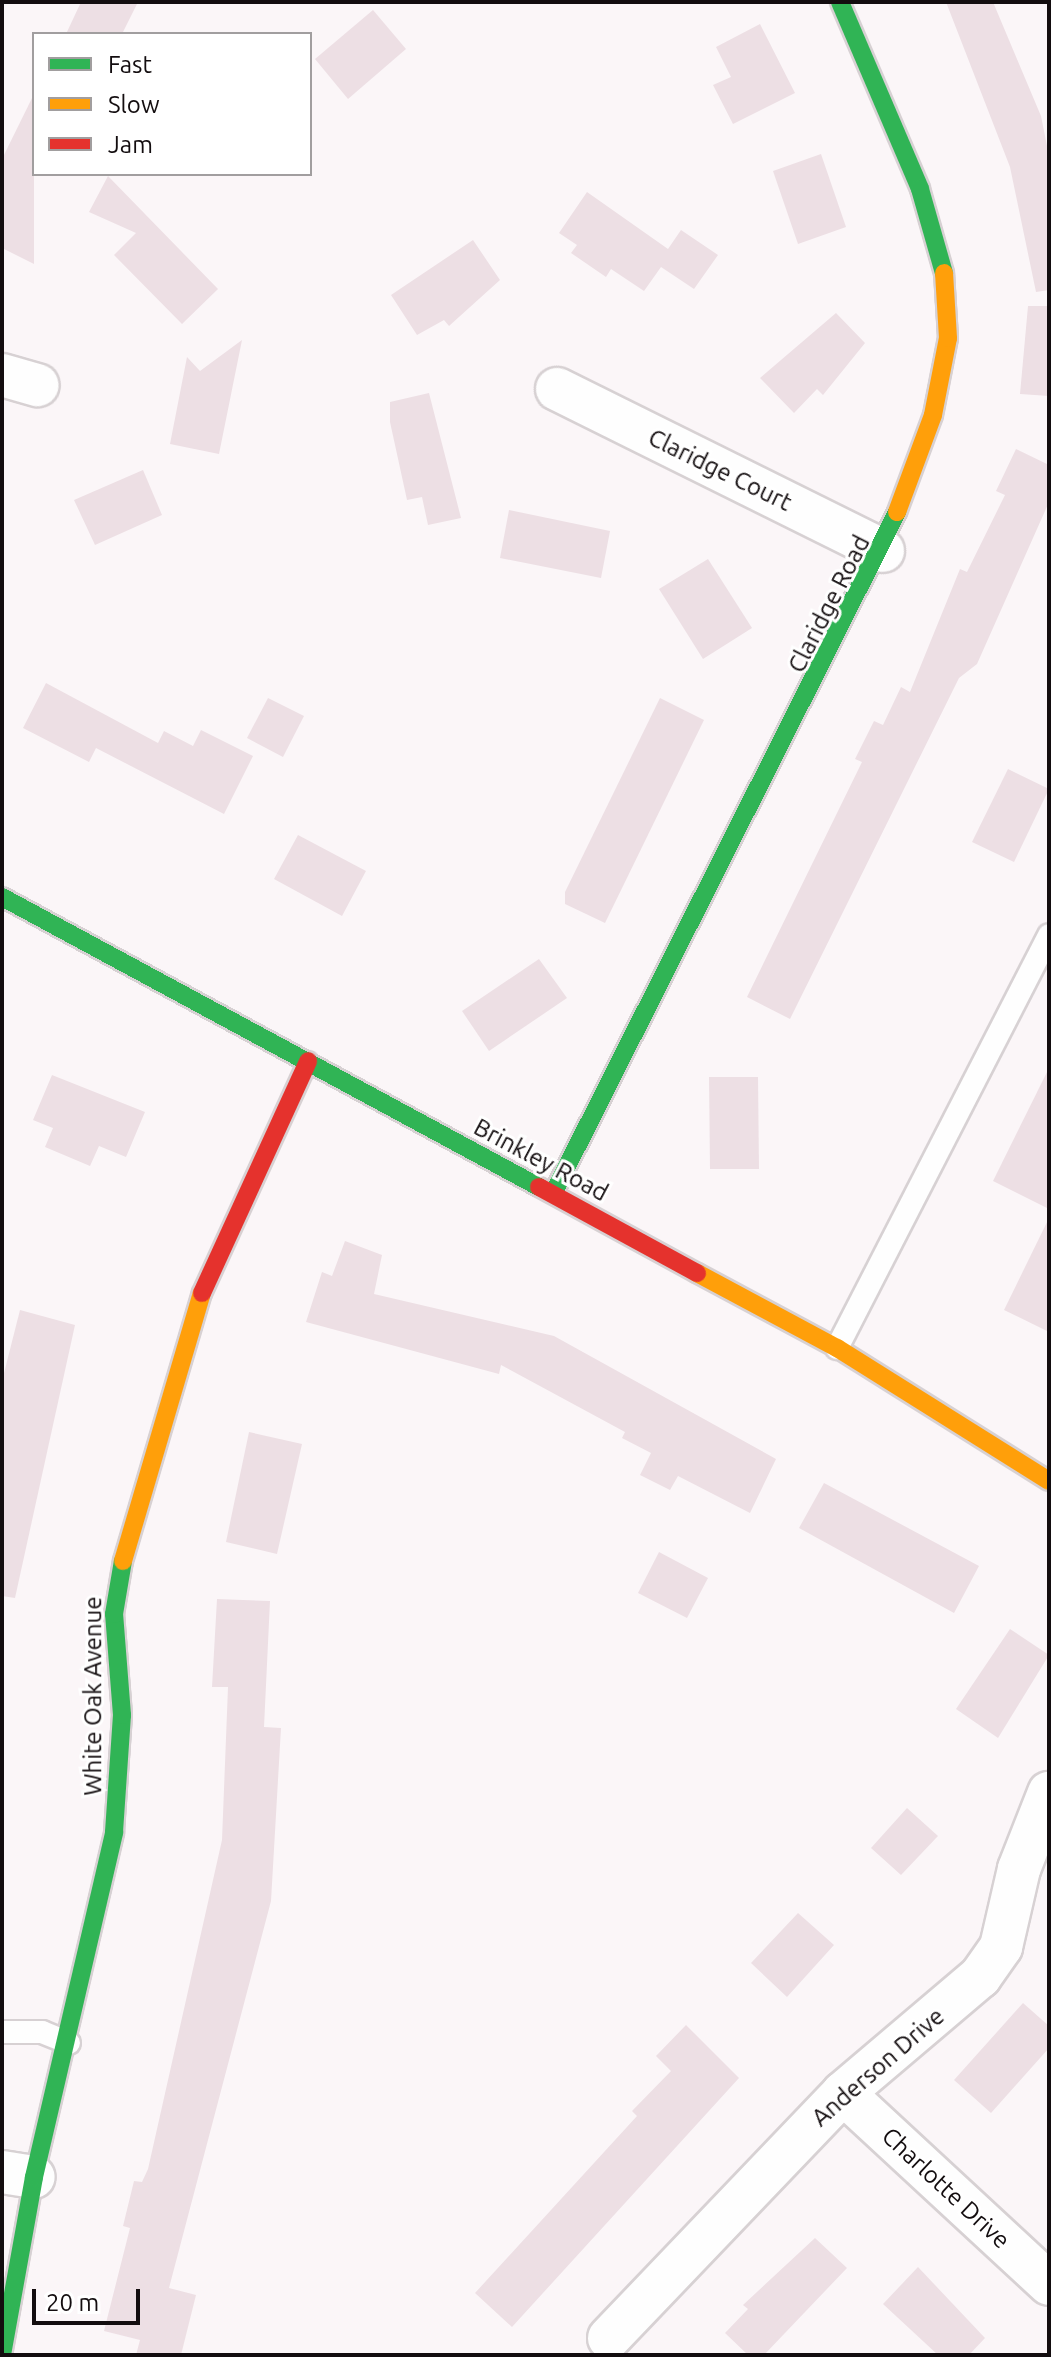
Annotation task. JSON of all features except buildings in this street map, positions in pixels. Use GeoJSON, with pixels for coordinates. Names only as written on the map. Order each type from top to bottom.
{"type":"FeatureCollection","features":[{"type":"Feature","properties":{"kind":"street","name":"Claridge Road"},"geometry":{"type":"LineString","coordinates":[[553,1194],[883,551],[933,415],[948,306],[920,189],[840,2]]}},
{"type":"Feature","properties":{"kind":"street","name":"Claridge Court"},"geometry":{"type":"LineString","coordinates":[[557,389],[883,551]]}},
{"type":"Feature","properties":{"kind":"street","name":"Brinkley Road"},"geometry":{"type":"LineString","coordinates":[[2,897],[837,1348],[1049,1481]]}},
{"type":"Feature","properties":{"kind":"street","name":"White Oak Avenue"},"geometry":{"type":"LineString","coordinates":[[2,2355],[18,2174],[69,2043],[114,1832],[122,1715],[114,1614],[142,1476],[197,1304],[308,1061]]}},
{"type":"Feature","properties":{"kind":"street","name":"Anderson Drive"},"geometry":{"type":"LineString","coordinates":[[609,2338],[843,2093],[980,1977],[1001,1947],[1023,1855],[1049,1793]]}},
{"type":"Feature","properties":{"kind":"street","name":"Charlotte Drive"},"geometry":{"type":"LineString","coordinates":[[843,2093],[1049,2284]]}},
{"type":"Feature","properties":{"kind":"lane"},"geometry":{"type":"LineString","coordinates":[[837,1348],[1049,935]]}},
{"type":"Feature","properties":{"kind":"lane"},"geometry":{"type":"LineString","coordinates":[[2,2032],[42,2032],[69,2043]]}},
{"type":"Feature","properties":{"kind":"traffic: fast"},"geometry":{"type":"LineString","coordinates":[[840,2],[920,189],[944,273]]}},
{"type":"Feature","properties":{"kind":"traffic: fast"},"geometry":{"type":"LineString","coordinates":[[553,1194],[897,512]]}},
{"type":"Feature","properties":{"kind":"traffic: fast"},"geometry":{"type":"LineString","coordinates":[[2,897],[539,1187]]}},
{"type":"Feature","properties":{"kind":"traffic: fast"},"geometry":{"type":"LineString","coordinates":[[2,2355],[34,2177],[114,1832],[122,1715],[114,1614],[123,1561]]}},
{"type":"Feature","properties":{"kind":"traffic: slow"},"geometry":{"type":"LineString","coordinates":[[897,512],[933,415],[948,338],[944,273]]}},
{"type":"Feature","properties":{"kind":"traffic: slow"},"geometry":{"type":"LineString","coordinates":[[697,1273],[837,1348],[1049,1481]]}},
{"type":"Feature","properties":{"kind":"traffic: slow"},"geometry":{"type":"LineString","coordinates":[[123,1561],[202,1293]]}},
{"type":"Feature","properties":{"kind":"traffic: jam"},"geometry":{"type":"LineString","coordinates":[[202,1293],[308,1061]]}},
{"type":"Feature","properties":{"kind":"traffic: jam"},"geometry":{"type":"LineString","coordinates":[[539,1187],[697,1273]]}}]}
